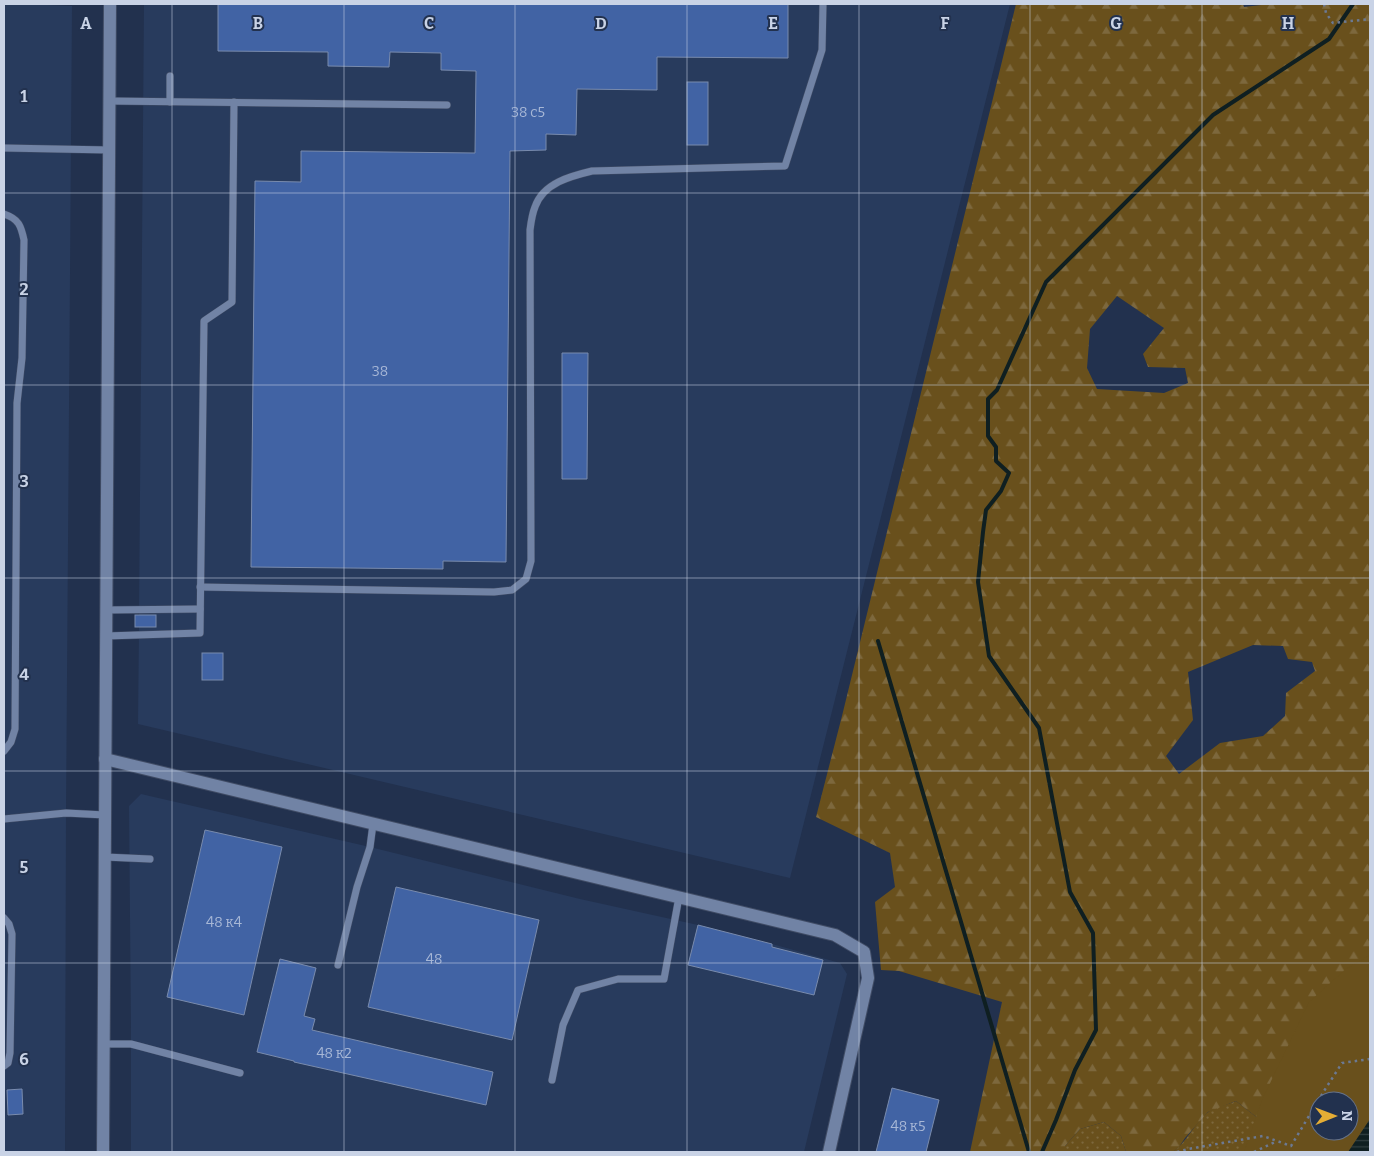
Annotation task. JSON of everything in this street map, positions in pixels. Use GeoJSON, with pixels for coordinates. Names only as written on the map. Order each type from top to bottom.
{"type":"FeatureCollection","features":[{"type":"Feature","properties":{"kind":"street"},"geometry":{"type":"LineString","coordinates":[[103,1152],[110,4]]}},
{"type":"Feature","properties":{"kind":"street"},"geometry":{"type":"LineString","coordinates":[[105,759],[835,935],[864,952],[868,978],[829,1152]]}},
{"type":"Feature","properties":{"kind":"lane"},"geometry":{"type":"LineString","coordinates":[[200,587],[494,592],[512,590],[526,579],[530,561],[530,230],[535,206],[547,189],[568,176],[592,171],[786,166],[822,50],[824,4]]}},
{"type":"Feature","properties":{"kind":"lane"},"geometry":{"type":"LineString","coordinates":[[170,76],[170,102]]}},
{"type":"Feature","properties":{"kind":"lane"},"geometry":{"type":"LineString","coordinates":[[110,101],[447,105]]}},
{"type":"Feature","properties":{"kind":"lane"},"geometry":{"type":"LineString","coordinates":[[106,636],[200,633],[204,321],[232,302],[234,102]]}},
{"type":"Feature","properties":{"kind":"lane"},"geometry":{"type":"LineString","coordinates":[[4,148],[109,150]]}},
{"type":"Feature","properties":{"kind":"lane"},"geometry":{"type":"LineString","coordinates":[[4,214],[12,216],[21,226],[24,240],[22,358],[17,403],[15,729],[11,742],[4,751]]}},
{"type":"Feature","properties":{"kind":"lane"},"geometry":{"type":"LineString","coordinates":[[106,610],[200,609]]}},
{"type":"Feature","properties":{"kind":"lane"},"geometry":{"type":"LineString","coordinates":[[4,819],[66,813],[105,815]]}},
{"type":"Feature","properties":{"kind":"lane"},"geometry":{"type":"LineString","coordinates":[[338,965],[357,887],[370,847],[373,824]]}},
{"type":"Feature","properties":{"kind":"lane"},"geometry":{"type":"LineString","coordinates":[[105,857],[150,859]]}},
{"type":"Feature","properties":{"kind":"lane"},"geometry":{"type":"LineString","coordinates":[[552,1080],[562,1025],[578,990],[618,979],[664,979],[679,898]]}},
{"type":"Feature","properties":{"kind":"lane"},"geometry":{"type":"LineString","coordinates":[[4,918],[9,924],[12,934],[10,1053],[8,1063],[4,1066]]}},
{"type":"Feature","properties":{"kind":"lane"},"geometry":{"type":"LineString","coordinates":[[104,1044],[131,1044],[240,1073]]}},
{"type":"Feature","properties":{"kind":"path"},"geometry":{"type":"LineString","coordinates":[[1324,4],[1326,13],[1332,23],[1370,19]]}},
{"type":"Feature","properties":{"kind":"path"},"geometry":{"type":"LineString","coordinates":[[1177,1152],[1263,1136],[1291,1146],[1342,1063],[1370,1059]]}},
{"type":"Feature","properties":{"kind":"path"},"geometry":{"type":"LineString","coordinates":[[1254,1152],[1277,1141]]}},
{"type":"Feature","properties":{"kind":"shaded area"},"geometry":{"type":"Polygon","coordinates":[[[4,4],[72,6],[65,1152],[4,1152],[4,4]]]}},
{"type":"Feature","properties":{"kind":"shaded area"},"geometry":{"type":"Polygon","coordinates":[[[144,4],[1010,4],[790,878],[138,724],[139,627],[135,627],[135,615],[139,615],[144,4]]]}},
{"type":"Feature","properties":{"kind":"shaded area"},"geometry":{"type":"Polygon","coordinates":[[[141,794],[370,847],[580,899],[698,925],[840,963],[847,974],[804,1152],[131,1152],[129,806],[141,794]]]}},
{"type":"Feature","properties":{"kind":"shaded area"},"geometry":{"type":"Polygon","coordinates":[[[1370,1119],[1369,1152],[1348,1152],[1355,1141],[1359,1141],[1359,1136],[1370,1119]]]}},
{"type":"Feature","properties":{"kind":"green space"},"geometry":{"type":"Polygon","coordinates":[[[1016,4],[1243,4],[1244,7],[1270,4],[1370,4],[1370,1152],[1327,1141],[1359,1141],[1359,1091],[1309,1091],[1309,1137],[1287,1131],[1255,1116],[1236,1101],[1208,1112],[1173,1152],[1126,1152],[1121,1136],[1104,1122],[1080,1129],[1065,1146],[1065,1152],[970,1152],[1002,1002],[899,971],[881,970],[875,902],[895,887],[890,853],[816,817],[1016,4]],[[1117,296],[1090,329],[1087,368],[1097,389],[1164,393],[1188,383],[1185,368],[1148,367],[1143,354],[1164,328],[1117,296]],[[1253,645],[1188,672],[1193,720],[1166,756],[1179,774],[1220,743],[1263,736],[1285,716],[1286,693],[1315,671],[1312,662],[1288,659],[1283,646],[1253,645]]]}},
{"type":"Feature","properties":{"kind":"green space"},"geometry":{"type":"Polygon","coordinates":[[[1370,955],[1370,1152],[1244,1152],[1262,1100],[1309,1002],[1346,969],[1370,955]]]}},
{"type":"Feature","properties":{"kind":"green space"},"geometry":{"type":"Polygon","coordinates":[[[1236,1101],[1255,1116],[1287,1131],[1270,1152],[1173,1152],[1207,1113],[1236,1101]]]}},
{"type":"Feature","properties":{"kind":"green space"},"geometry":{"type":"Polygon","coordinates":[[[1104,1122],[1121,1136],[1126,1152],[1065,1152],[1065,1146],[1080,1129],[1104,1122]]]}},
{"type":"Feature","properties":{"kind":"building"},"geometry":{"type":"Polygon","coordinates":[[[218,4],[788,4],[788,58],[657,57],[657,90],[577,89],[576,135],[546,134],[546,150],[510,151],[506,562],[443,561],[443,569],[251,567],[255,181],[301,182],[301,151],[475,153],[476,71],[441,70],[441,53],[390,52],[389,67],[328,66],[328,52],[218,51],[218,4]]]}},
{"type":"Feature","properties":{"kind":"building"},"geometry":{"type":"Polygon","coordinates":[[[687,82],[708,82],[708,145],[687,145],[687,82]]]}},
{"type":"Feature","properties":{"kind":"building"},"geometry":{"type":"Polygon","coordinates":[[[562,353],[588,353],[587,479],[562,479],[562,353]]]}},
{"type":"Feature","properties":{"kind":"building"},"geometry":{"type":"Polygon","coordinates":[[[135,615],[156,615],[156,627],[135,627],[135,615]]]}},
{"type":"Feature","properties":{"kind":"building"},"geometry":{"type":"Polygon","coordinates":[[[202,653],[223,653],[223,680],[202,680],[202,653]]]}},
{"type":"Feature","properties":{"kind":"building"},"geometry":{"type":"Polygon","coordinates":[[[205,830],[282,847],[244,1015],[167,997],[205,830]]]}},
{"type":"Feature","properties":{"kind":"building"},"geometry":{"type":"Polygon","coordinates":[[[396,887],[539,920],[512,1040],[368,1007],[396,887]]]}},
{"type":"Feature","properties":{"kind":"building"},"geometry":{"type":"Polygon","coordinates":[[[698,925],[772,944],[772,947],[823,960],[814,995],[688,965],[698,925]]]}},
{"type":"Feature","properties":{"kind":"building"},"geometry":{"type":"Polygon","coordinates":[[[280,959],[316,968],[304,1016],[315,1019],[312,1030],[493,1072],[486,1105],[257,1052],[280,959]]]}},
{"type":"Feature","properties":{"kind":"building"},"geometry":{"type":"Polygon","coordinates":[[[892,1088],[939,1100],[926,1152],[876,1152],[892,1088]]]}},
{"type":"Feature","properties":{"kind":"building"},"geometry":{"type":"Polygon","coordinates":[[[22,1089],[23,1114],[8,1115],[7,1090],[22,1089]]]}},
{"type":"Feature","properties":{"kind":"waterway"},"geometry":{"type":"LineString","coordinates":[[1042,1152],[1075,1070],[1096,1030],[1093,933],[1070,892],[1039,728],[989,656],[978,582],[983,532],[986,510],[1001,491],[1009,473],[996,461],[996,447],[988,436],[988,399],[997,390],[1046,282],[1213,115],[1329,39],[1353,4]]}},
{"type":"Feature","properties":{"kind":"waterway"},"geometry":{"type":"LineString","coordinates":[[878,641],[1029,1152]]}}]}
